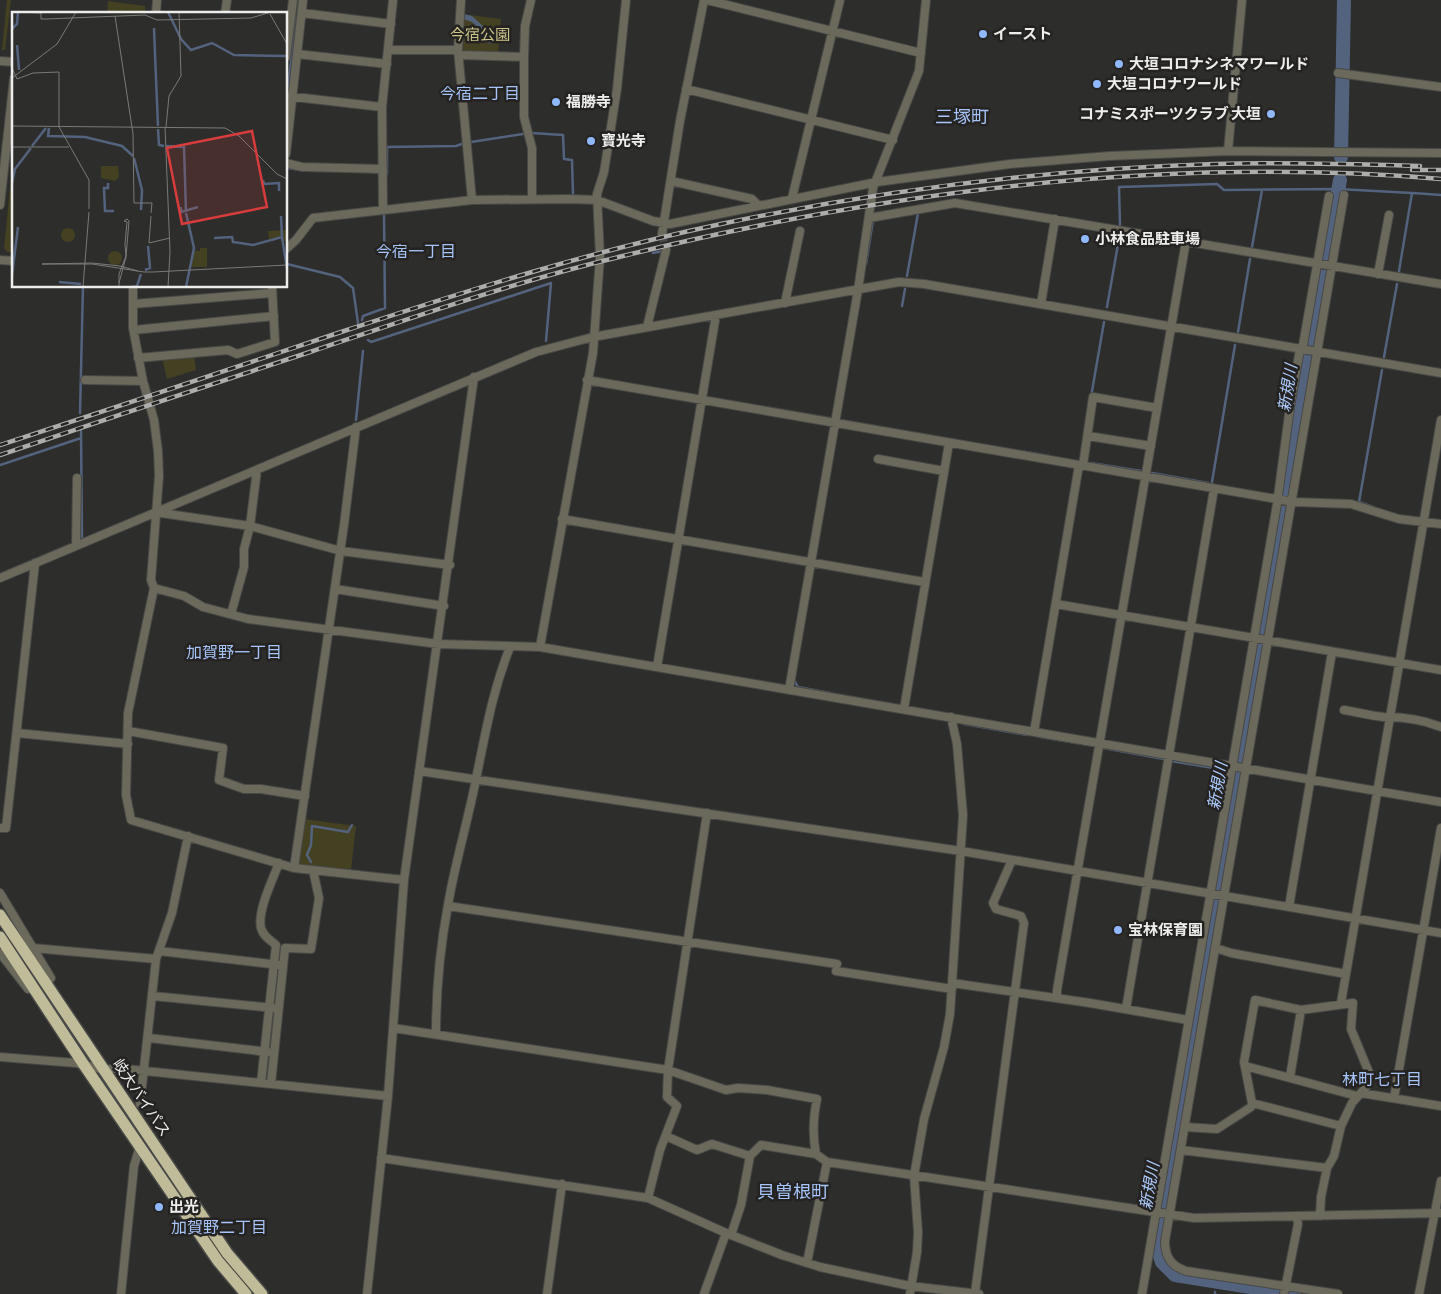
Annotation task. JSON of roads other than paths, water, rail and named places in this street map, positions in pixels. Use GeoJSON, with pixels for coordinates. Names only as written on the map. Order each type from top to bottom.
{"type":"FeatureCollection","features":[{"type":"Feature","properties":{"kind":"highway","name":"岐大バイパス"},"geometry":{"type":"LineString","coordinates":[[0,915],[227,1253],[262,1294]]}},
{"type":"Feature","properties":{"kind":"highway","name":"岐大バイパス"},"geometry":{"type":"LineString","coordinates":[[0,936],[84,1065],[218,1261],[246,1294]]}},
{"type":"Feature","properties":{"kind":"street"},"geometry":{"type":"LineString","coordinates":[[288,38],[292,0]]}},
{"type":"Feature","properties":{"kind":"street"},"geometry":{"type":"LineString","coordinates":[[288,116],[303,0]]}},
{"type":"Feature","properties":{"kind":"street"},"geometry":{"type":"LineString","coordinates":[[383,209],[382,107],[393,0]]}},
{"type":"Feature","properties":{"kind":"street"},"geometry":{"type":"LineString","coordinates":[[462,0],[458,53],[472,200]]}},
{"type":"Feature","properties":{"kind":"street"},"geometry":{"type":"LineString","coordinates":[[531,0],[525,26],[524,117],[532,148],[532,198]]}},
{"type":"Feature","properties":{"kind":"street"},"geometry":{"type":"LineString","coordinates":[[540,647],[593,353],[600,257],[597,200],[617,89],[626,0]]}},
{"type":"Feature","properties":{"kind":"street"},"geometry":{"type":"LineString","coordinates":[[662,234],[686,89],[705,0],[921,53]]}},
{"type":"Feature","properties":{"kind":"street"},"geometry":{"type":"LineString","coordinates":[[792,198],[840,0]]}},
{"type":"Feature","properties":{"kind":"street"},"geometry":{"type":"LineString","coordinates":[[789,690],[858,290],[873,188],[877,182],[919,71],[926,0]]}},
{"type":"Feature","properties":{"kind":"street"},"geometry":{"type":"LineString","coordinates":[[1228,151],[1242,0]]}},
{"type":"Feature","properties":{"kind":"street"},"geometry":{"type":"LineString","coordinates":[[302,13],[391,24]]}},
{"type":"Feature","properties":{"kind":"street"},"geometry":{"type":"LineString","coordinates":[[388,50],[524,56]]}},
{"type":"Feature","properties":{"kind":"street"},"geometry":{"type":"LineString","coordinates":[[297,54],[387,64]]}},
{"type":"Feature","properties":{"kind":"street"},"geometry":{"type":"LineString","coordinates":[[1338,73],[1441,87]]}},
{"type":"Feature","properties":{"kind":"street"},"geometry":{"type":"LineString","coordinates":[[686,89],[893,140]]}},
{"type":"Feature","properties":{"kind":"street"},"geometry":{"type":"LineString","coordinates":[[0,205],[12,96]]}},
{"type":"Feature","properties":{"kind":"street"},"geometry":{"type":"LineString","coordinates":[[289,97],[382,107]]}},
{"type":"Feature","properties":{"kind":"street"},"geometry":{"type":"LineString","coordinates":[[288,247],[313,218],[472,200],[532,198],[597,200],[653,221],[677,223],[877,182],[1020,164],[1228,151],[1441,153]]}},
{"type":"Feature","properties":{"kind":"street"},"geometry":{"type":"LineString","coordinates":[[288,164],[302,167],[383,169]]}},
{"type":"Feature","properties":{"kind":"street"},"geometry":{"type":"LineString","coordinates":[[672,180],[752,199],[758,205]]}},
{"type":"Feature","properties":{"kind":"street"},"geometry":{"type":"LineString","coordinates":[[1142,1294],[1181,1150],[1344,195]]}},
{"type":"Feature","properties":{"kind":"street"},"geometry":{"type":"LineString","coordinates":[[1329,196],[1255,638],[1188,1020],[1163,1213],[1165,1248],[1174,1266],[1186,1271],[1284,1290],[1338,1294]]}},
{"type":"Feature","properties":{"kind":"street"},"geometry":{"type":"LineString","coordinates":[[869,218],[955,204],[1441,284]]}},
{"type":"Feature","properties":{"kind":"street"},"geometry":{"type":"LineString","coordinates":[[1378,274],[1389,215]]}},
{"type":"Feature","properties":{"kind":"street"},"geometry":{"type":"LineString","coordinates":[[1041,304],[1055,220]]}},
{"type":"Feature","properties":{"kind":"street"},"geometry":{"type":"LineString","coordinates":[[785,303],[800,231]]}},
{"type":"Feature","properties":{"kind":"street"},"geometry":{"type":"LineString","coordinates":[[1057,998],[1186,241]]}},
{"type":"Feature","properties":{"kind":"street"},"geometry":{"type":"LineString","coordinates":[[647,327],[666,250]]}},
{"type":"Feature","properties":{"kind":"street"},"geometry":{"type":"LineString","coordinates":[[0,578],[536,352],[594,337],[899,282],[1041,304],[1441,373]]}},
{"type":"Feature","properties":{"kind":"street"},"geometry":{"type":"LineString","coordinates":[[133,288],[134,330],[138,358],[142,382],[154,420],[158,451],[157,513],[151,580],[154,588],[128,713],[126,795],[131,820],[294,868],[404,880]]}},
{"type":"Feature","properties":{"kind":"street"},"geometry":{"type":"LineString","coordinates":[[133,304],[272,289],[275,342],[237,354],[228,350],[138,358]]}},
{"type":"Feature","properties":{"kind":"street"},"geometry":{"type":"LineString","coordinates":[[657,667],[716,314]]}},
{"type":"Feature","properties":{"kind":"street"},"geometry":{"type":"LineString","coordinates":[[134,330],[274,316]]}},
{"type":"Feature","properties":{"kind":"street"},"geometry":{"type":"LineString","coordinates":[[367,1294],[388,1096],[404,880],[450,565],[474,377]]}},
{"type":"Feature","properties":{"kind":"street"},"geometry":{"type":"LineString","coordinates":[[85,380],[142,382]]}},
{"type":"Feature","properties":{"kind":"street"},"geometry":{"type":"LineString","coordinates":[[587,380],[1291,501],[1351,504],[1399,519],[1441,524]]}},
{"type":"Feature","properties":{"kind":"street"},"geometry":{"type":"LineString","coordinates":[[1034,732],[1094,397],[1157,408]]}},
{"type":"Feature","properties":{"kind":"street"},"geometry":{"type":"LineString","coordinates":[[1341,1003],[1441,420]]}},
{"type":"Feature","properties":{"kind":"street"},"geometry":{"type":"LineString","coordinates":[[294,868],[341,551],[356,427]]}},
{"type":"Feature","properties":{"kind":"street"},"geometry":{"type":"LineString","coordinates":[[1088,436],[1151,446]]}},
{"type":"Feature","properties":{"kind":"street"},"geometry":{"type":"LineString","coordinates":[[904,709],[949,443]]}},
{"type":"Feature","properties":{"kind":"street"},"geometry":{"type":"LineString","coordinates":[[878,459],[944,471]]}},
{"type":"Feature","properties":{"kind":"street"},"geometry":{"type":"LineString","coordinates":[[231,614],[244,567],[244,549],[250,526],[257,470]]}},
{"type":"Feature","properties":{"kind":"street"},"geometry":{"type":"LineString","coordinates":[[76,546],[77,478]]}},
{"type":"Feature","properties":{"kind":"street"},"geometry":{"type":"LineString","coordinates":[[1126,1009],[1214,488]]}},
{"type":"Feature","properties":{"kind":"street"},"geometry":{"type":"LineString","coordinates":[[157,513],[173,513],[250,526],[341,551],[450,565]]}},
{"type":"Feature","properties":{"kind":"street"},"geometry":{"type":"LineString","coordinates":[[562,519],[924,582]]}},
{"type":"Feature","properties":{"kind":"street"},"geometry":{"type":"LineString","coordinates":[[0,828],[6,828],[35,563]]}},
{"type":"Feature","properties":{"kind":"street"},"geometry":{"type":"LineString","coordinates":[[154,588],[184,596],[203,607],[231,614],[329,630],[438,644],[540,647],[1100,743],[1232,769],[1246,768],[1441,802]]}},
{"type":"Feature","properties":{"kind":"street"},"geometry":{"type":"LineString","coordinates":[[335,590],[444,606]]}},
{"type":"Feature","properties":{"kind":"street"},"geometry":{"type":"LineString","coordinates":[[1056,604],[1441,670]]}},
{"type":"Feature","properties":{"kind":"street"},"geometry":{"type":"LineString","coordinates":[[436,1034],[436,985],[448,906],[488,716],[496,683],[510,647]]}},
{"type":"Feature","properties":{"kind":"street"},"geometry":{"type":"LineString","coordinates":[[1289,907],[1309,779],[1332,652]]}},
{"type":"Feature","properties":{"kind":"street"},"geometry":{"type":"LineString","coordinates":[[1344,710],[1428,721],[1441,727]]}},
{"type":"Feature","properties":{"kind":"street"},"geometry":{"type":"LineString","coordinates":[[910,1290],[917,1252],[918,1232],[914,1176],[924,1118],[944,1047],[950,1014],[952,986],[961,851],[962,784],[957,744],[950,717]]}},
{"type":"Feature","properties":{"kind":"street"},"geometry":{"type":"LineString","coordinates":[[128,731],[223,748],[219,780],[244,789],[261,788],[305,796]]}},
{"type":"Feature","properties":{"kind":"street"},"geometry":{"type":"LineString","coordinates":[[17,733],[128,744]]}},
{"type":"Feature","properties":{"kind":"street"},"geometry":{"type":"LineString","coordinates":[[419,771],[961,851],[1441,933]]}},
{"type":"Feature","properties":{"kind":"street"},"geometry":{"type":"LineString","coordinates":[[648,1198],[660,1150],[677,1106],[666,1097],[668,1070],[688,941],[688,927],[707,813]]}},
{"type":"Feature","properties":{"kind":"street"},"geometry":{"type":"LineString","coordinates":[[1394,1098],[1441,828]]}},
{"type":"Feature","properties":{"kind":"street"},"geometry":{"type":"LineString","coordinates":[[140,1104],[158,955],[172,913],[188,836]]}},
{"type":"Feature","properties":{"kind":"street"},"geometry":{"type":"LineString","coordinates":[[381,1158],[648,1198],[782,1256],[910,1290],[977,1294],[1024,922],[1021,916],[996,909],[993,903],[1012,860]]}},
{"type":"Feature","properties":{"kind":"street"},"geometry":{"type":"LineString","coordinates":[[261,1083],[276,945],[265,936],[261,928],[261,914],[279,863]]}},
{"type":"Feature","properties":{"kind":"street"},"geometry":{"type":"LineString","coordinates":[[271,1084],[286,948],[311,949],[319,898],[313,870]]}},
{"type":"Feature","properties":{"kind":"street"},"geometry":{"type":"LineString","coordinates":[[0,893],[51,978],[46,984]]}},
{"type":"Feature","properties":{"kind":"street"},"geometry":{"type":"LineString","coordinates":[[448,906],[688,941],[836,968],[952,986],[1057,998],[1188,1020]]}},
{"type":"Feature","properties":{"kind":"street"},"geometry":{"type":"LineString","coordinates":[[33,948],[284,965]]}},
{"type":"Feature","properties":{"kind":"street"},"geometry":{"type":"LineString","coordinates":[[1216,948],[1231,953],[1346,974]]}},
{"type":"Feature","properties":{"kind":"street"},"geometry":{"type":"LineString","coordinates":[[0,953],[31,992],[36,990]]}},
{"type":"Feature","properties":{"kind":"street"},"geometry":{"type":"LineString","coordinates":[[153,996],[279,1008]]}},
{"type":"Feature","properties":{"kind":"street"},"geometry":{"type":"LineString","coordinates":[[1185,1127],[1217,1129],[1250,1107],[1252,1103],[1245,1066],[1255,1000],[1301,1010],[1341,1003],[1353,1003],[1351,1029],[1369,1069],[1368,1085],[1359,1095],[1342,1126],[1334,1156],[1327,1168],[1321,1197],[1320,1216]]}},
{"type":"Feature","properties":{"kind":"street"},"geometry":{"type":"LineString","coordinates":[[1290,1077],[1301,1010]]}},
{"type":"Feature","properties":{"kind":"street"},"geometry":{"type":"LineString","coordinates":[[393,1028],[668,1070],[726,1090],[738,1088],[767,1090],[816,1099],[812,1123],[816,1154]]}},
{"type":"Feature","properties":{"kind":"street"},"geometry":{"type":"LineString","coordinates":[[148,1038],[275,1052]]}},
{"type":"Feature","properties":{"kind":"street"},"geometry":{"type":"LineString","coordinates":[[0,1057],[84,1065],[105,1070],[118,1068],[388,1096]]}},
{"type":"Feature","properties":{"kind":"street"},"geometry":{"type":"LineString","coordinates":[[1245,1066],[1359,1095],[1394,1098],[1441,1106]]}},
{"type":"Feature","properties":{"kind":"street"},"geometry":{"type":"LineString","coordinates":[[1252,1103],[1342,1126]]}},
{"type":"Feature","properties":{"kind":"street"},"geometry":{"type":"LineString","coordinates":[[666,1136],[697,1150],[712,1144],[750,1156]]}},
{"type":"Feature","properties":{"kind":"street"},"geometry":{"type":"LineString","coordinates":[[704,1294],[740,1205],[750,1156],[761,1145],[816,1154],[827,1162],[1194,1218],[1438,1213]]}},
{"type":"Feature","properties":{"kind":"street"},"geometry":{"type":"LineString","coordinates":[[121,1294],[134,1166],[140,1146]]}},
{"type":"Feature","properties":{"kind":"street"},"geometry":{"type":"LineString","coordinates":[[1181,1150],[1327,1168]]}},
{"type":"Feature","properties":{"kind":"street"},"geometry":{"type":"LineString","coordinates":[[807,1263],[827,1162]]}},
{"type":"Feature","properties":{"kind":"street"},"geometry":{"type":"LineString","coordinates":[[1419,1294],[1438,1213],[1441,1180]]}},
{"type":"Feature","properties":{"kind":"street"},"geometry":{"type":"LineString","coordinates":[[547,1294],[562,1184]]}},
{"type":"Feature","properties":{"kind":"street"},"geometry":{"type":"LineString","coordinates":[[1284,1290],[1297,1217]]}},
{"type":"Feature","properties":{"kind":"water"},"geometry":{"type":"Polygon","coordinates":[[[464,14],[472,16],[485,28],[485,38],[494,40],[493,44],[480,41],[480,29],[472,22],[463,19],[464,14]]]}},
{"type":"Feature","properties":{"kind":"waterway"},"geometry":{"type":"LineString","coordinates":[[297,9],[298,0]]}},
{"type":"Feature","properties":{"kind":"waterway","name":"新規川"},"geometry":{"type":"LineString","coordinates":[[1341,157],[1344,0]]}},
{"type":"Feature","properties":{"kind":"waterway"},"geometry":{"type":"LineString","coordinates":[[288,88],[296,17]]}},
{"type":"Feature","properties":{"kind":"waterway"},"geometry":{"type":"LineString","coordinates":[[532,133],[563,135],[564,159],[572,160],[573,194]]}},
{"type":"Feature","properties":{"kind":"waterway"},"geometry":{"type":"LineString","coordinates":[[471,142],[523,134]]}},
{"type":"Feature","properties":{"kind":"waterway"},"geometry":{"type":"LineString","coordinates":[[387,174],[387,147],[456,146],[462,144]]}},
{"type":"Feature","properties":{"kind":"waterway"},"geometry":{"type":"LineString","coordinates":[[288,168],[299,170]]}},
{"type":"Feature","properties":{"kind":"waterway"},"geometry":{"type":"LineString","coordinates":[[369,172],[378,173]]}},
{"type":"Feature","properties":{"kind":"waterway","name":"新規川"},"geometry":{"type":"LineString","coordinates":[[1294,1294],[1175,1275],[1162,1262],[1157,1247],[1247,719],[1261,665],[1266,610],[1340,180]]}},
{"type":"Feature","properties":{"kind":"waterway"},"geometry":{"type":"LineString","coordinates":[[1120,226],[1119,187],[1217,184],[1224,190],[1338,189],[1412,193],[1399,271]]}},
{"type":"Feature","properties":{"kind":"waterway"},"geometry":{"type":"LineString","coordinates":[[1252,247],[1262,190]]}},
{"type":"Feature","properties":{"kind":"waterway"},"geometry":{"type":"LineString","coordinates":[[1413,193],[1441,195]]}},
{"type":"Feature","properties":{"kind":"waterway"},"geometry":{"type":"LineString","coordinates":[[362,320],[363,316],[385,308],[384,213]]}},
{"type":"Feature","properties":{"kind":"waterway"},"geometry":{"type":"LineString","coordinates":[[907,276],[918,213]]}},
{"type":"Feature","properties":{"kind":"waterway"},"geometry":{"type":"LineString","coordinates":[[866,264],[873,220]]}},
{"type":"Feature","properties":{"kind":"waterway"},"geometry":{"type":"LineString","coordinates":[[1107,307],[1120,233]]}},
{"type":"Feature","properties":{"kind":"waterway"},"geometry":{"type":"LineString","coordinates":[[653,253],[663,251],[662,253]]}},
{"type":"Feature","properties":{"kind":"waterway"},"geometry":{"type":"LineString","coordinates":[[1238,332],[1250,259]]}},
{"type":"Feature","properties":{"kind":"waterway"},"geometry":{"type":"LineString","coordinates":[[288,264],[340,277],[353,288],[358,323]]}},
{"type":"Feature","properties":{"kind":"waterway"},"geometry":{"type":"LineString","coordinates":[[368,340],[371,342],[551,283],[546,341]]}},
{"type":"Feature","properties":{"kind":"waterway"},"geometry":{"type":"LineString","coordinates":[[1384,357],[1397,284]]}},
{"type":"Feature","properties":{"kind":"waterway"},"geometry":{"type":"LineString","coordinates":[[80,413],[83,288]]}},
{"type":"Feature","properties":{"kind":"waterway"},"geometry":{"type":"LineString","coordinates":[[902,306],[905,289]]}},
{"type":"Feature","properties":{"kind":"waterway"},"geometry":{"type":"LineString","coordinates":[[1091,397],[1104,322]]}},
{"type":"Feature","properties":{"kind":"waterway"},"geometry":{"type":"LineString","coordinates":[[1212,482],[1235,345]]}},
{"type":"Feature","properties":{"kind":"waterway"},"geometry":{"type":"LineString","coordinates":[[356,420],[363,351]]}},
{"type":"Feature","properties":{"kind":"waterway"},"geometry":{"type":"LineString","coordinates":[[1373,507],[1359,502],[1382,370]]}},
{"type":"Feature","properties":{"kind":"waterway"},"geometry":{"type":"LineString","coordinates":[[81,431],[82,539]]}},
{"type":"Feature","properties":{"kind":"waterway"},"geometry":{"type":"LineString","coordinates":[[0,465],[81,438]]}},
{"type":"Feature","properties":{"kind":"waterway"},"geometry":{"type":"LineString","coordinates":[[1020,451],[1049,456]]}},
{"type":"Feature","properties":{"kind":"waterway"},"geometry":{"type":"LineString","coordinates":[[1091,463],[1141,471]]}},
{"type":"Feature","properties":{"kind":"waterway"},"geometry":{"type":"LineString","coordinates":[[1152,473],[1208,483]]}},
{"type":"Feature","properties":{"kind":"waterway"},"geometry":{"type":"LineString","coordinates":[[794,680],[798,687],[830,693]]}},
{"type":"Feature","properties":{"kind":"waterway"},"geometry":{"type":"LineString","coordinates":[[964,724],[1027,735]]}},
{"type":"Feature","properties":{"kind":"waterway"},"geometry":{"type":"LineString","coordinates":[[1040,737],[1095,746]]}},
{"type":"Feature","properties":{"kind":"waterway"},"geometry":{"type":"LineString","coordinates":[[1103,748],[1164,759]]}},
{"type":"Feature","properties":{"kind":"waterway"},"geometry":{"type":"LineString","coordinates":[[1171,761],[1238,772]]}},
{"type":"Feature","properties":{"kind":"waterway"},"geometry":{"type":"LineString","coordinates":[[311,862],[307,855],[311,845],[312,826],[348,832],[352,825]]}},
{"type":"Feature","properties":{"kind":"tunnel"},"geometry":{"type":"LineString","coordinates":[[662,234],[666,250]]}},
{"type":"Feature","properties":{"kind":"railway"},"geometry":{"type":"LineString","coordinates":[[0,445],[482,287],[625,246],[782,212],[905,191],[1028,176],[1091,171],[1241,163],[1420,166]]}},
{"type":"Feature","properties":{"kind":"railway"},"geometry":{"type":"LineString","coordinates":[[1412,170],[1441,170]]}},
{"type":"Feature","properties":{"kind":"railway"},"geometry":{"type":"LineString","coordinates":[[0,455],[505,288],[623,256],[723,233],[824,213],[926,197],[1029,184],[1132,176],[1235,172],[1338,173],[1441,179]]}},
{"type":"Feature","properties":{"kind":"place","name":"イースト"},"geometry":{"type":"Point","coordinates":[983,34]}},
{"type":"Feature","properties":{"kind":"place","name":"大垣コロナシネマワールド"},"geometry":{"type":"Point","coordinates":[1119,64]}},
{"type":"Feature","properties":{"kind":"place","name":"大垣コロナワールド"},"geometry":{"type":"Point","coordinates":[1097,84]}},
{"type":"Feature","properties":{"kind":"place","name":"福勝寺"},"geometry":{"type":"Point","coordinates":[556,102]}},
{"type":"Feature","properties":{"kind":"place","name":"コナミスポーツクラブ 大垣"},"geometry":{"type":"Point","coordinates":[1271,114]}},
{"type":"Feature","properties":{"kind":"place","name":"寶光寺"},"geometry":{"type":"Point","coordinates":[591,141]}},
{"type":"Feature","properties":{"kind":"place","name":"小林食品駐車場"},"geometry":{"type":"Point","coordinates":[1085,239]}},
{"type":"Feature","properties":{"kind":"place","name":"宝林保育園"},"geometry":{"type":"Point","coordinates":[1118,930]}},
{"type":"Feature","properties":{"kind":"place","name":"出光"},"geometry":{"type":"Point","coordinates":[159,1207]}},
{"type":"Feature","properties":{"kind":"district","name":"今宿二丁目"},"geometry":{"type":"Point","coordinates":[480,94]}},
{"type":"Feature","properties":{"kind":"district","name":"三塚町"},"geometry":{"type":"Point","coordinates":[962,118]}},
{"type":"Feature","properties":{"kind":"district","name":"今宿一丁目"},"geometry":{"type":"Point","coordinates":[416,252]}},
{"type":"Feature","properties":{"kind":"district","name":"加賀野一丁目"},"geometry":{"type":"Point","coordinates":[234,653]}},
{"type":"Feature","properties":{"kind":"district","name":"林町七丁目"},"geometry":{"type":"Point","coordinates":[1382,1080]}},
{"type":"Feature","properties":{"kind":"district","name":"貝曽根町"},"geometry":{"type":"Point","coordinates":[793,1193]}},
{"type":"Feature","properties":{"kind":"district","name":"加賀野二丁目"},"geometry":{"type":"Point","coordinates":[219,1228]}},
{"type":"Feature","properties":{"kind":"park label","name":"今宿公園"},"geometry":{"type":"Point","coordinates":[480,35]}}]}
